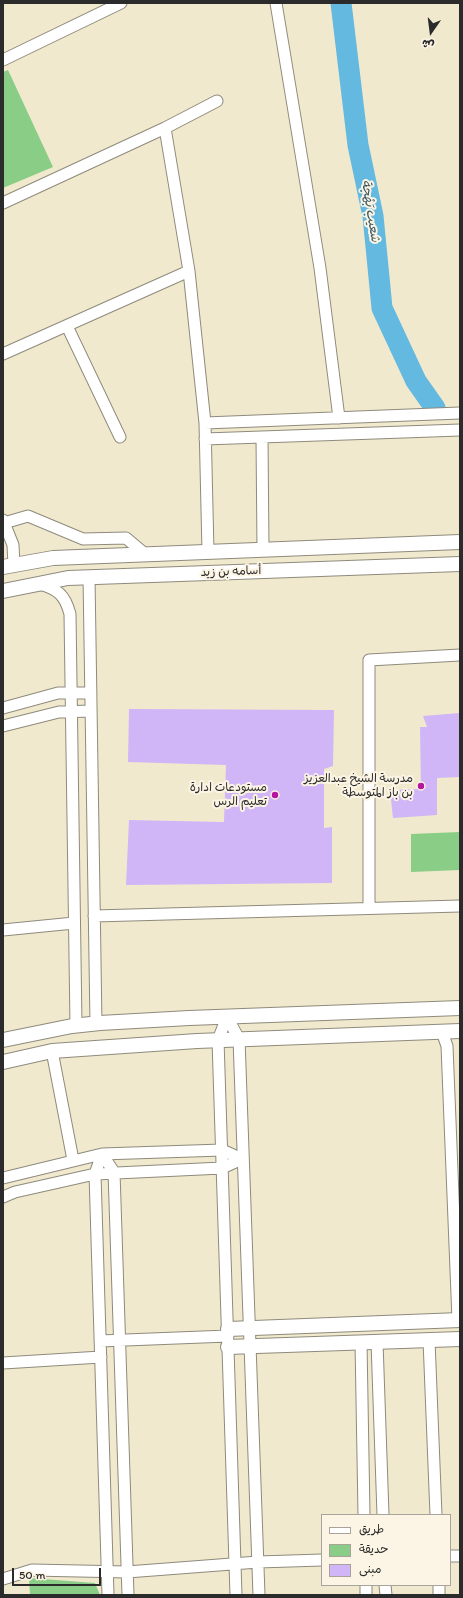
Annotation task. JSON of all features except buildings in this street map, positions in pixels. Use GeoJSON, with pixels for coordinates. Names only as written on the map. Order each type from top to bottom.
{"type":"FeatureCollection","features":[{"type":"Feature","properties":{"kind":"street"},"geometry":{"type":"LineString","coordinates":[[3,60],[122,3]]}},
{"type":"Feature","properties":{"kind":"street"},"geometry":{"type":"LineString","coordinates":[[276,3],[320,268],[339,418]]}},
{"type":"Feature","properties":{"kind":"street"},"geometry":{"type":"LineString","coordinates":[[3,202],[165,128],[217,101]]}},
{"type":"Feature","properties":{"kind":"street"},"geometry":{"type":"LineString","coordinates":[[165,128],[189,271],[206,423],[205,439],[208,552]]}},
{"type":"Feature","properties":{"kind":"street"},"geometry":{"type":"LineString","coordinates":[[3,354],[189,271]]}},
{"type":"Feature","properties":{"kind":"street"},"geometry":{"type":"LineString","coordinates":[[67,326],[120,437]]}},
{"type":"Feature","properties":{"kind":"street"},"geometry":{"type":"LineString","coordinates":[[206,423],[460,413]]}},
{"type":"Feature","properties":{"kind":"street"},"geometry":{"type":"LineString","coordinates":[[205,439],[460,430]]}},
{"type":"Feature","properties":{"kind":"street"},"geometry":{"type":"LineString","coordinates":[[262,437],[263,550]]}},
{"type":"Feature","properties":{"kind":"street"},"geometry":{"type":"LineString","coordinates":[[8,566],[13,545],[4,522],[28,516],[83,539],[126,538],[145,554]]}},
{"type":"Feature","properties":{"kind":"street","name":"أسامه بن زيد"},"geometry":{"type":"LineString","coordinates":[[8,566],[53,558],[460,542]]}},
{"type":"Feature","properties":{"kind":"street","name":"أسامه بن زيد"},"geometry":{"type":"LineString","coordinates":[[3,591],[68,578],[460,564]]}},
{"type":"Feature","properties":{"kind":"street"},"geometry":{"type":"LineString","coordinates":[[89,577],[96,1024]]}},
{"type":"Feature","properties":{"kind":"street"},"geometry":{"type":"LineString","coordinates":[[39,584],[54,588],[67,601],[70,614],[76,1025]]}},
{"type":"Feature","properties":{"kind":"street"},"geometry":{"type":"LineString","coordinates":[[369,908],[369,660],[460,655]]}},
{"type":"Feature","properties":{"kind":"street"},"geometry":{"type":"LineString","coordinates":[[3,708],[58,693],[91,693]]}},
{"type":"Feature","properties":{"kind":"street"},"geometry":{"type":"LineString","coordinates":[[3,726],[59,712],[91,711]]}},
{"type":"Feature","properties":{"kind":"street"},"geometry":{"type":"LineString","coordinates":[[94,916],[460,906]]}},
{"type":"Feature","properties":{"kind":"street"},"geometry":{"type":"LineString","coordinates":[[3,930],[74,923]]}},
{"type":"Feature","properties":{"kind":"street"},"geometry":{"type":"LineString","coordinates":[[3,1040],[76,1025],[227,1017],[460,1008]]}},
{"type":"Feature","properties":{"kind":"street"},"geometry":{"type":"LineString","coordinates":[[227,1017],[239,1039],[242,1159],[250,1328],[259,1595]]}},
{"type":"Feature","properties":{"kind":"street"},"geometry":{"type":"LineString","coordinates":[[227,1017],[218,1040],[236,1595]]}},
{"type":"Feature","properties":{"kind":"street"},"geometry":{"type":"LineString","coordinates":[[3,1062],[52,1051],[218,1040],[460,1031]]}},
{"type":"Feature","properties":{"kind":"street"},"geometry":{"type":"LineString","coordinates":[[100,1341],[228,1337],[250,1328],[459,1320],[447,1046],[442,1032]]}},
{"type":"Feature","properties":{"kind":"street"},"geometry":{"type":"LineString","coordinates":[[52,1051],[73,1160]]}},
{"type":"Feature","properties":{"kind":"street"},"geometry":{"type":"LineString","coordinates":[[3,1178],[102,1154],[222,1150],[242,1159]]}},
{"type":"Feature","properties":{"kind":"street"},"geometry":{"type":"LineString","coordinates":[[102,1154],[114,1172],[128,1595]]}},
{"type":"Feature","properties":{"kind":"street"},"geometry":{"type":"LineString","coordinates":[[102,1154],[95,1174],[108,1595]]}},
{"type":"Feature","properties":{"kind":"street"},"geometry":{"type":"LineString","coordinates":[[3,1197],[15,1192],[95,1174],[222,1168],[242,1159]]}},
{"type":"Feature","properties":{"kind":"street"},"geometry":{"type":"LineString","coordinates":[[228,1337],[250,1346],[460,1339]]}},
{"type":"Feature","properties":{"kind":"street"},"geometry":{"type":"LineString","coordinates":[[429,1340],[436,1514]]}},
{"type":"Feature","properties":{"kind":"street"},"geometry":{"type":"LineString","coordinates":[[361,1342],[364,1514]]}},
{"type":"Feature","properties":{"kind":"street"},"geometry":{"type":"LineString","coordinates":[[377,1342],[383,1514]]}},
{"type":"Feature","properties":{"kind":"street"},"geometry":{"type":"LineString","coordinates":[[3,1363],[101,1357]]}},
{"type":"Feature","properties":{"kind":"street"},"geometry":{"type":"LineString","coordinates":[[3,1579],[32,1570],[128,1572],[258,1562],[321,1560]]}},
{"type":"Feature","properties":{"kind":"green space"},"geometry":{"type":"Polygon","coordinates":[[[8,70],[53,167],[3,188],[3,72],[8,70]]]}},
{"type":"Feature","properties":{"kind":"green space"},"geometry":{"type":"Polygon","coordinates":[[[460,832],[460,870],[411,872],[411,834],[460,832]]]}},
{"type":"Feature","properties":{"kind":"green space"},"geometry":{"type":"Polygon","coordinates":[[[29,1578],[95,1583],[100,1595],[30,1595],[29,1578]]]}},
{"type":"Feature","properties":{"kind":"waterway","name":"شعيب بَهْجة"},"geometry":{"type":"LineString","coordinates":[[341,3],[358,145],[373,216],[382,308],[416,381],[435,408]]}},
{"type":"Feature","properties":{"kind":"place","name":"مدرسة الشيخ عبدالعزيز بن باز المتوسطة"},"geometry":{"type":"Point","coordinates":[421,786]}},
{"type":"Feature","properties":{"kind":"place","name":"مستودعات ادارة تعليم الرس"},"geometry":{"type":"Point","coordinates":[275,795]}}]}
